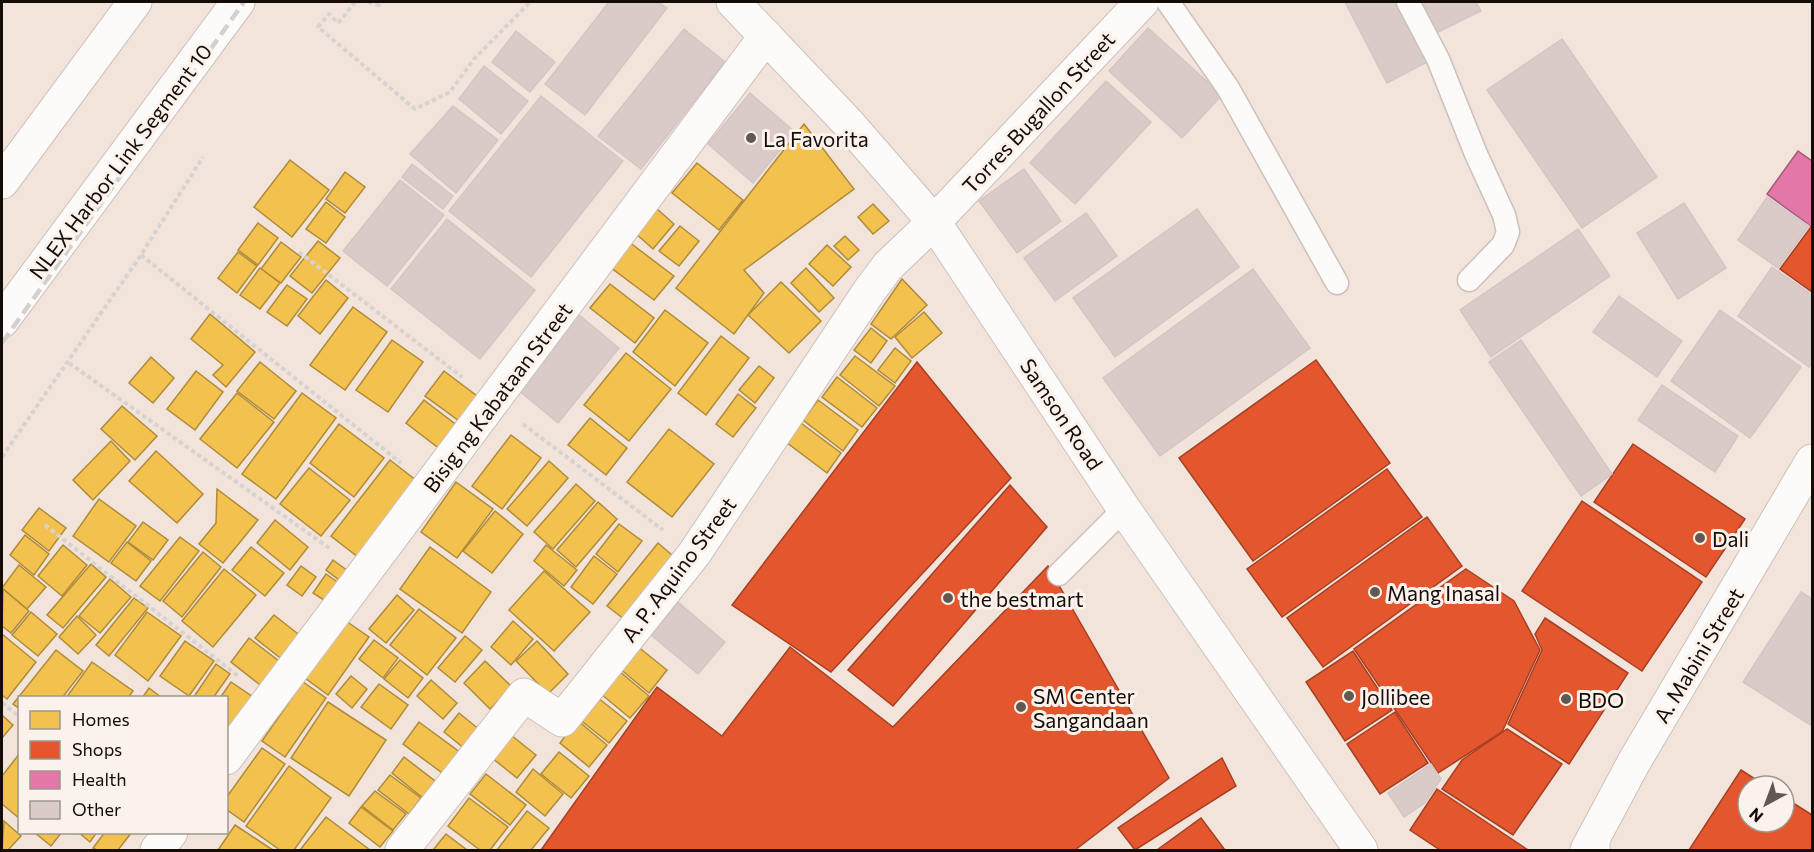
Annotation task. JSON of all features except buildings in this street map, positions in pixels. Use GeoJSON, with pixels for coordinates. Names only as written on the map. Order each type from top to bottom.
{"type":"FeatureCollection","features":[{"type":"Feature","properties":{"kind":"main road"},"geometry":{"type":"LineString","coordinates":[[2,182],[135,2]]}},
{"type":"Feature","properties":{"kind":"main road","name":"NLEX Harbor Link Segment 10"},"geometry":{"type":"LineString","coordinates":[[2,321],[238,2]]}},
{"type":"Feature","properties":{"kind":"main road","name":"Samson Road"},"geometry":{"type":"LineString","coordinates":[[733,2],[848,123],[934,222],[1124,509],[1361,850]]}},
{"type":"Feature","properties":{"kind":"main road","name":"Torres Bugallon Street"},"geometry":{"type":"LineString","coordinates":[[934,222],[1142,2]]}},
{"type":"Feature","properties":{"kind":"main road","name":"Bisig ng Kabataan Street"},"geometry":{"type":"LineString","coordinates":[[228,755],[366,574],[766,36]]}},
{"type":"Feature","properties":{"kind":"main road","name":"A. P. Aquino Street"},"geometry":{"type":"LineString","coordinates":[[402,850],[524,695],[562,720],[694,554],[870,290],[888,266],[934,222]]}},
{"type":"Feature","properties":{"kind":"main road","name":"A. Mabini Street"},"geometry":{"type":"LineString","coordinates":[[1591,847],[1634,762],[1812,461]]}},
{"type":"Feature","properties":{"kind":"main road"},"geometry":{"type":"LineString","coordinates":[[157,850],[169,834]]}},
{"type":"Feature","properties":{"kind":"lane"},"geometry":{"type":"LineString","coordinates":[[1167,2],[1228,88],[1337,283]]}},
{"type":"Feature","properties":{"kind":"lane"},"geometry":{"type":"LineString","coordinates":[[1407,2],[1442,68],[1476,154],[1504,215],[1508,232],[1503,245],[1469,280]]}},
{"type":"Feature","properties":{"kind":"lane"},"geometry":{"type":"LineString","coordinates":[[1059,574],[1124,509]]}},
{"type":"Feature","properties":{"kind":"path"},"geometry":{"type":"LineString","coordinates":[[355,2],[338,23],[328,14],[318,27],[415,109],[450,92],[474,59],[530,2]]}},
{"type":"Feature","properties":{"kind":"path"},"geometry":{"type":"LineString","coordinates":[[368,2],[379,5],[379,2]]}},
{"type":"Feature","properties":{"kind":"path"},"geometry":{"type":"LineString","coordinates":[[2,458],[69,363],[204,157]]}},
{"type":"Feature","properties":{"kind":"path"},"geometry":{"type":"LineString","coordinates":[[141,255],[431,487]]}},
{"type":"Feature","properties":{"kind":"path"},"geometry":{"type":"LineString","coordinates":[[69,363],[366,574]]}},
{"type":"Feature","properties":{"kind":"path"},"geometry":{"type":"LineString","coordinates":[[45,525],[270,700]]}},
{"type":"Feature","properties":{"kind":"path"},"geometry":{"type":"LineString","coordinates":[[2,703],[18,715]]}},
{"type":"Feature","properties":{"kind":"railway"},"geometry":{"type":"LineString","coordinates":[[2,343],[244,2]]}},
{"type":"Feature","properties":{"kind":"place","name":"La Favorita"},"geometry":{"type":"Point","coordinates":[751,138]}},
{"type":"Feature","properties":{"kind":"place","name":"Dali"},"geometry":{"type":"Point","coordinates":[1700,538]}},
{"type":"Feature","properties":{"kind":"place","name":"Mang Inasal"},"geometry":{"type":"Point","coordinates":[1375,592]}},
{"type":"Feature","properties":{"kind":"place","name":"the bestmart"},"geometry":{"type":"Point","coordinates":[948,598]}},
{"type":"Feature","properties":{"kind":"place","name":"Jollibee"},"geometry":{"type":"Point","coordinates":[1349,696]}},
{"type":"Feature","properties":{"kind":"place","name":"BDO"},"geometry":{"type":"Point","coordinates":[1566,699]}},
{"type":"Feature","properties":{"kind":"place","name":"SM Center Sangandaan"},"geometry":{"type":"Point","coordinates":[1021,707]}}]}
